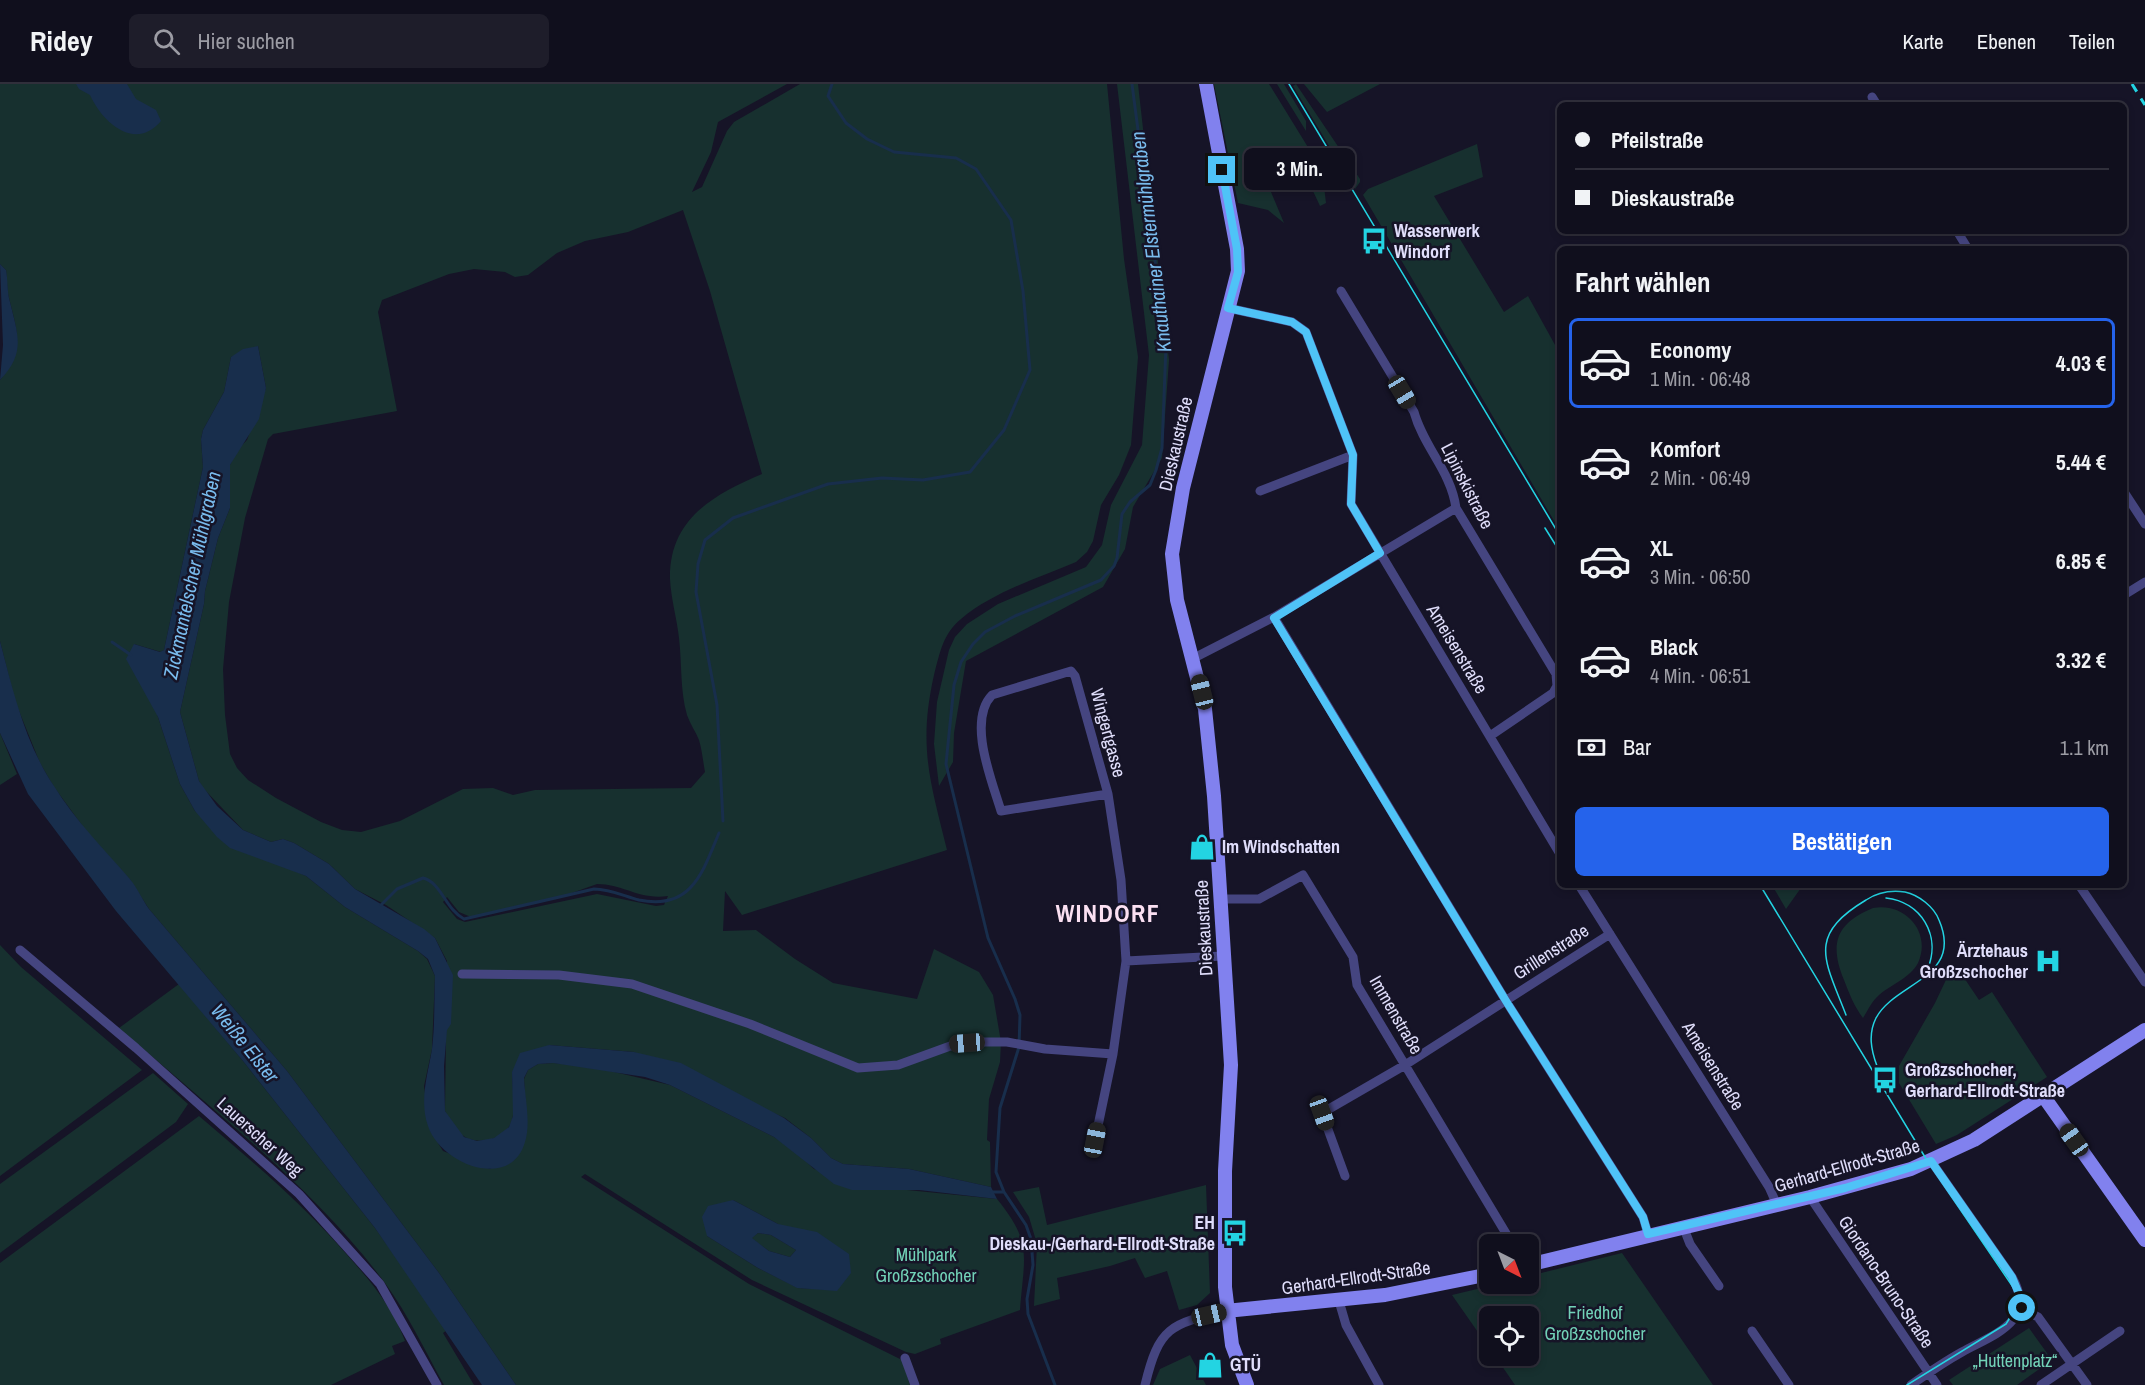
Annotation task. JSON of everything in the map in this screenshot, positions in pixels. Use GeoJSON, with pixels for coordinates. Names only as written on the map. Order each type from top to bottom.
{"type":"FeatureCollection","features":[{"type":"Feature","properties":{"kind":"main road","name":"Dieskaustraße"},"geometry":{"type":"LineString","coordinates":[[1206,84],[1237,249],[1238,272],[1183,488],[1172,554],[1177,600],[1194,658],[1205,709],[1214,796],[1222,956],[1231,1065],[1226,1171],[1226,1311],[1232,1345],[1247,1385]]}},
{"type":"Feature","properties":{"kind":"main road","name":"Gerhard-Ellrodt-Straße"},"geometry":{"type":"LineString","coordinates":[[1539,1262],[1648,1234],[1810,1197],[1931,1161],[1974,1140],[2145,1030]]}},
{"type":"Feature","properties":{"kind":"main road"},"geometry":{"type":"LineString","coordinates":[[2044,1097],[2145,1240]]}},
{"type":"Feature","properties":{"kind":"main road","name":"Gerhard-Ellrodt-Straße"},"geometry":{"type":"LineString","coordinates":[[1226,1311],[1339,1301],[1395,1293],[1479,1276]]}},
{"type":"Feature","properties":{"kind":"street","name":"Lipinskistraße"},"geometry":{"type":"LineString","coordinates":[[1341,291],[1414,412],[1420,431],[1453,487],[1456,508],[1556,674],[1557,686],[1552,693],[1490,736]]}},
{"type":"Feature","properties":{"kind":"street","name":"Ameisenstraße"},"geometry":{"type":"LineString","coordinates":[[1228,308],[1292,322],[1306,332],[1353,455],[1351,504],[1557,849]]}},
{"type":"Feature","properties":{"kind":"street"},"geometry":{"type":"LineString","coordinates":[[1260,491],[1353,455]]}},
{"type":"Feature","properties":{"kind":"street"},"geometry":{"type":"LineString","coordinates":[[2127,497],[2145,524]]}},
{"type":"Feature","properties":{"kind":"street"},"geometry":{"type":"LineString","coordinates":[[1194,658],[1274,618],[1456,508]]}},
{"type":"Feature","properties":{"kind":"street"},"geometry":{"type":"LineString","coordinates":[[2127,593],[2145,582]]}},
{"type":"Feature","properties":{"kind":"street"},"geometry":{"type":"LineString","coordinates":[[1274,618],[1506,1001],[1643,1217],[1648,1234]]}},
{"type":"Feature","properties":{"kind":"street","name":"Wingertgasse"},"geometry":{"type":"LineString","coordinates":[[1095,1140],[1113,1054],[1126,961],[1121,880],[1108,794],[1075,676],[1071,671],[992,694],[986,701],[980,743],[1001,811],[1108,794]]}},
{"type":"Feature","properties":{"kind":"street","name":"Immenstraße"},"geometry":{"type":"LineString","coordinates":[[1220,899],[1259,899],[1303,875],[1353,957],[1356,985],[1507,1234]]}},
{"type":"Feature","properties":{"kind":"street","name":"Ameisenstraße"},"geometry":{"type":"LineString","coordinates":[[1581,888],[1769,1187],[1777,1205]]}},
{"type":"Feature","properties":{"kind":"street"},"geometry":{"type":"LineString","coordinates":[[2081,888],[2145,982]]}},
{"type":"Feature","properties":{"kind":"street","name":"Grillenstraße"},"geometry":{"type":"LineString","coordinates":[[1345,1176],[1322,1113],[1406,1065],[1610,934]]}},
{"type":"Feature","properties":{"kind":"street","name":"Lauerscher Weg"},"geometry":{"type":"LineString","coordinates":[[20,950],[136,1048],[299,1194],[380,1284],[437,1385]]}},
{"type":"Feature","properties":{"kind":"street"},"geometry":{"type":"LineString","coordinates":[[1126,961],[1222,956]]}},
{"type":"Feature","properties":{"kind":"street"},"geometry":{"type":"LineString","coordinates":[[462,974],[559,975],[632,984],[750,1024],[858,1068],[898,1065],[953,1044],[1001,1042],[1113,1054]]}},
{"type":"Feature","properties":{"kind":"street"},"geometry":{"type":"LineString","coordinates":[[1911,1385],[2006,1329],[2014,1320],[2019,1307],[2019,1294],[2012,1277],[1931,1161]]}},
{"type":"Feature","properties":{"kind":"street","name":"Giordano-Bruno-Straße"},"geometry":{"type":"LineString","coordinates":[[1810,1197],[1937,1385]]}},
{"type":"Feature","properties":{"kind":"street"},"geometry":{"type":"LineString","coordinates":[[1683,1226],[1690,1244],[1719,1286]]}},
{"type":"Feature","properties":{"kind":"street"},"geometry":{"type":"LineString","coordinates":[[1339,1301],[1346,1325],[1379,1385]]}},
{"type":"Feature","properties":{"kind":"street"},"geometry":{"type":"LineString","coordinates":[[2019,1307],[2036,1314],[2087,1385]]}},
{"type":"Feature","properties":{"kind":"street"},"geometry":{"type":"LineString","coordinates":[[1145,1385],[1154,1351],[1169,1330],[1188,1319],[1226,1311]]}},
{"type":"Feature","properties":{"kind":"street"},"geometry":{"type":"LineString","coordinates":[[1752,1331],[1789,1385]]}},
{"type":"Feature","properties":{"kind":"street"},"geometry":{"type":"LineString","coordinates":[[2041,1385],[2120,1331]]}},
{"type":"Feature","properties":{"kind":"street"},"geometry":{"type":"LineString","coordinates":[[905,1358],[915,1385]]}},
{"type":"Feature","properties":{"kind":"green space","name":"Mühlpark Großzschocher"},"geometry":{"type":"Polygon","coordinates":[[[0,84],[787,84],[718,122],[711,152],[692,192],[702,187],[727,131],[734,122],[800,84],[1107,84],[1124,259],[1138,357],[1131,445],[1119,475],[1101,505],[1093,541],[1087,552],[1076,562],[1016,586],[974,609],[955,625],[943,644],[929,700],[927,743],[931,783],[947,850],[742,915],[725,891],[723,931],[756,930],[833,983],[917,999],[934,949],[979,972],[993,995],[1001,1042],[1000,1062],[989,1099],[987,1140],[990,1142],[991,1187],[909,1169],[843,1164],[831,1158],[811,1138],[785,1118],[634,1052],[549,1045],[512,1072],[513,1115],[505,1132],[493,1139],[478,1141],[465,1137],[456,1129],[445,1111],[447,961],[435,938],[386,905],[355,889],[329,864],[294,843],[283,839],[271,842],[243,830],[199,781],[180,712],[205,591],[218,538],[230,508],[230,465],[238,449],[247,440],[266,388],[258,346],[231,357],[224,392],[203,430],[201,439],[203,467],[164,650],[161,652],[134,644],[180,784],[195,811],[269,860],[306,876],[345,907],[418,951],[427,959],[435,976],[432,1049],[424,1086],[430,1130],[443,1151],[490,1169],[493,1167],[527,1124],[524,1079],[528,1070],[538,1064],[553,1063],[593,1067],[670,1085],[774,1137],[794,1150],[814,1169],[907,1190],[997,1199],[1016,1227],[1021,1239],[1024,1263],[1020,1310],[940,1339],[941,1344],[915,1354],[906,1352],[752,1280],[585,1174],[581,1177],[749,1284],[902,1360],[910,1385],[516,1385],[439,1273],[287,1071],[149,909],[131,881],[87,832],[54,787],[40,763],[15,701],[0,641],[0,380],[13,360],[17,333],[8,294],[6,270],[0,264],[0,84]],[[683,210],[628,232],[585,241],[557,253],[528,275],[515,277],[505,272],[474,269],[449,274],[382,300],[378,312],[397,411],[273,434],[268,439],[245,518],[229,602],[223,669],[230,754],[237,768],[248,780],[321,822],[342,830],[361,832],[400,821],[463,789],[493,788],[513,795],[535,790],[691,788],[705,772],[699,740],[687,715],[683,696],[679,638],[670,579],[672,558],[677,540],[697,512],[727,491],[762,474],[710,291],[683,210]],[[597,884],[569,894],[471,917],[459,912],[447,897],[443,902],[457,919],[465,922],[597,894],[656,906],[664,905],[668,896],[648,896],[615,886],[597,884]],[[733,1200],[707,1236],[758,1268],[798,1288],[837,1290],[778,1224],[733,1200]]]}},
{"type":"Feature","properties":{"kind":"green space"},"geometry":{"type":"Polygon","coordinates":[[[1117,84],[1138,84],[1169,360],[1162,458],[1133,507],[1125,549],[1103,587],[966,661],[954,733],[953,762],[939,786],[934,744],[937,702],[949,650],[955,637],[967,624],[998,604],[1086,567],[1102,545],[1111,505],[1142,445],[1149,355],[1117,84]]]}},
{"type":"Feature","properties":{"kind":"green space"},"geometry":{"type":"Polygon","coordinates":[[[1214,84],[1269,84],[1322,170],[1326,203],[1320,206],[1306,176],[1271,192],[1284,223],[1268,210],[1238,203],[1214,84]]]}},
{"type":"Feature","properties":{"kind":"green space"},"geometry":{"type":"Polygon","coordinates":[[[1277,84],[1284,84],[1306,121],[1306,131],[1277,84]]]}},
{"type":"Feature","properties":{"kind":"green space"},"geometry":{"type":"Polygon","coordinates":[[[1296,84],[1360,179],[1355,189],[1293,86],[1296,84]]]}},
{"type":"Feature","properties":{"kind":"green space"},"geometry":{"type":"Polygon","coordinates":[[[1304,84],[1380,84],[1327,112],[1304,84]]]}},
{"type":"Feature","properties":{"kind":"green space"},"geometry":{"type":"Polygon","coordinates":[[[1477,144],[1483,177],[1434,196],[1504,312],[1528,296],[1557,349],[1557,526],[1363,195],[1368,189],[1477,144]]]}},
{"type":"Feature","properties":{"kind":"green space"},"geometry":{"type":"Polygon","coordinates":[[[0,733],[17,774],[0,785],[0,733]]]}},
{"type":"Feature","properties":{"kind":"green space"},"geometry":{"type":"Polygon","coordinates":[[[1774,888],[1801,888],[1786,909],[1774,888]]]}},
{"type":"Feature","properties":{"kind":"green space"},"geometry":{"type":"Polygon","coordinates":[[[1885,907],[1896,910],[1913,922],[1921,940],[1921,951],[1915,968],[1877,997],[1863,1018],[1854,1004],[1839,967],[1837,945],[1844,928],[1861,914],[1873,908],[1885,907]]]}},
{"type":"Feature","properties":{"kind":"green space"},"geometry":{"type":"Polygon","coordinates":[[[0,945],[21,967],[142,1070],[0,1176],[0,945]]]}},
{"type":"Feature","properties":{"kind":"green space"},"geometry":{"type":"Polygon","coordinates":[[[1954,963],[1979,1000],[1992,992],[2047,1077],[1957,1135],[1936,1144],[1899,1083],[1899,1066],[1935,1003],[1954,963]]]}},
{"type":"Feature","properties":{"kind":"green space"},"geometry":{"type":"Polygon","coordinates":[[[179,984],[375,1228],[447,1330],[443,1333],[474,1385],[444,1385],[409,1320],[385,1283],[327,1214],[259,1149],[119,1028],[179,984]]]}},
{"type":"Feature","properties":{"kind":"green space"},"geometry":{"type":"Polygon","coordinates":[[[153,1073],[188,1104],[176,1122],[0,1253],[0,1184],[153,1073]]]}},
{"type":"Feature","properties":{"kind":"green space"},"geometry":{"type":"Polygon","coordinates":[[[199,1116],[277,1184],[332,1238],[381,1296],[405,1341],[392,1346],[395,1354],[331,1385],[0,1385],[0,1263],[199,1116]]]}},
{"type":"Feature","properties":{"kind":"green space"},"geometry":{"type":"Polygon","coordinates":[[[1206,1185],[1210,1293],[1197,1305],[1179,1310],[1167,1271],[1145,1278],[1135,1258],[1057,1278],[1060,1299],[1034,1306],[1037,1244],[1029,1217],[1013,1192],[1039,1187],[1047,1225],[1206,1185]]]}},
{"type":"Feature","properties":{"kind":"green space"},"geometry":{"type":"Polygon","coordinates":[[[758,1233],[771,1235],[796,1250],[790,1257],[769,1251],[751,1238],[758,1233]]]}},
{"type":"Feature","properties":{"kind":"green space","name":"Friedhof Großzschocher"},"geometry":{"type":"Polygon","coordinates":[[[1622,1253],[1713,1385],[1515,1385],[1502,1366],[1539,1366],[1539,1306],[1479,1306],[1479,1334],[1452,1295],[1479,1289],[1479,1294],[1539,1294],[1539,1274],[1622,1253]]]}},
{"type":"Feature","properties":{"kind":"green space","name":"„Huttenplatz“"},"geometry":{"type":"Polygon","coordinates":[[[2029,1328],[2052,1360],[2017,1385],[1953,1385],[1949,1380],[2029,1328]]]}},
{"type":"Feature","properties":{"kind":"green space"},"geometry":{"type":"Polygon","coordinates":[[[1190,1355],[1206,1385],[1153,1385],[1160,1369],[1190,1355]]]}},
{"type":"Feature","properties":{"kind":"water"},"geometry":{"type":"Polygon","coordinates":[[[76,84],[127,84],[136,99],[156,110],[161,121],[151,130],[141,134],[130,134],[120,130],[103,115],[90,95],[79,89],[76,84]]]}},
{"type":"Feature","properties":{"kind":"water"},"geometry":{"type":"Polygon","coordinates":[[[0,264],[6,270],[8,294],[18,343],[14,361],[0,380],[3,345],[0,264]]]}},
{"type":"Feature","properties":{"kind":"water"},"geometry":{"type":"Polygon","coordinates":[[[258,346],[266,388],[259,419],[230,465],[230,508],[218,538],[205,591],[180,712],[199,781],[217,806],[243,830],[271,842],[283,839],[294,843],[329,864],[355,889],[424,929],[435,938],[453,975],[451,1024],[447,1030],[444,1066],[445,1111],[464,1137],[477,1141],[494,1138],[509,1127],[513,1116],[512,1072],[520,1053],[549,1045],[634,1052],[681,1063],[784,1118],[811,1138],[831,1158],[843,1164],[909,1169],[991,1187],[997,1199],[919,1190],[852,1190],[834,1184],[774,1137],[670,1085],[645,1077],[553,1063],[538,1064],[528,1070],[524,1078],[528,1119],[527,1135],[517,1157],[506,1166],[492,1169],[476,1167],[447,1152],[435,1140],[428,1126],[424,1107],[434,1031],[435,976],[428,959],[345,907],[306,876],[230,848],[217,837],[195,811],[180,784],[158,717],[126,659],[134,644],[160,652],[164,650],[203,467],[201,439],[203,430],[224,392],[231,357],[243,349],[258,346]]]}},
{"type":"Feature","properties":{"kind":"water","name":"Weiße Elster"},"geometry":{"type":"Polygon","coordinates":[[[0,641],[15,698],[35,752],[62,798],[132,882],[149,909],[287,1071],[439,1273],[516,1385],[482,1385],[375,1228],[243,1061],[116,911],[28,794],[0,733],[0,641]]]}},
{"type":"Feature","properties":{"kind":"water"},"geometry":{"type":"Polygon","coordinates":[[[733,1200],[778,1224],[817,1232],[849,1254],[851,1273],[837,1291],[797,1288],[758,1268],[707,1236],[702,1217],[708,1206],[733,1200]],[[758,1233],[752,1238],[769,1251],[790,1257],[796,1250],[771,1235],[758,1233]]]}},
{"type":"Feature","properties":{"kind":"waterway"},"geometry":{"type":"LineString","coordinates":[[723,821],[717,705],[696,592],[698,564],[705,540],[733,518],[828,484],[882,478],[923,480],[970,472],[1004,430],[1030,370],[1023,291],[1011,220],[976,169],[956,158],[894,152],[867,139],[846,123],[828,96],[832,84]]}},
{"type":"Feature","properties":{"kind":"waterway","name":"Knauthainer Elstermühlgraben"},"geometry":{"type":"LineString","coordinates":[[1055,1385],[1028,1314],[1027,1299],[1033,1265],[1031,1239],[1026,1225],[1004,1192],[996,1172],[1000,1108],[1019,1047],[1020,1015],[988,938],[946,764],[954,685],[961,662],[973,644],[985,632],[1015,616],[1101,580],[1114,566],[1117,558],[1122,514],[1130,502],[1150,485],[1156,470],[1162,448],[1166,345],[1132,84]]}},
{"type":"Feature","properties":{"kind":"waterway"},"geometry":{"type":"LineString","coordinates":[[112,642],[131,655]]}},
{"type":"Feature","properties":{"kind":"waterway"},"geometry":{"type":"LineString","coordinates":[[381,905],[397,889],[423,878],[434,885],[458,915],[464,919],[594,889],[611,891],[639,900],[657,902],[672,900],[683,894],[701,874],[719,833]]}},
{"type":"Feature","properties":{"kind":"waterway","name":"Zickmantelscher Mühlgraben"},"geometry":{"type":"LineString","coordinates":[[991,1192],[1004,1192]]}},
{"type":"Feature","properties":{"kind":"tram line"},"geometry":{"type":"LineString","coordinates":[[1289,84],[1557,531]]}},
{"type":"Feature","properties":{"kind":"tram line"},"geometry":{"type":"LineString","coordinates":[[1545,528],[1557,547]]}},
{"type":"Feature","properties":{"kind":"tram line"},"geometry":{"type":"LineString","coordinates":[[1762,888],[1928,1162],[2015,1290],[2016,1308],[2006,1324],[1907,1385]]}},
{"type":"Feature","properties":{"kind":"tram line"},"geometry":{"type":"LineString","coordinates":[[1846,1015],[1827,964],[1828,938],[1835,925],[1847,913],[1880,893],[1905,892],[1921,899],[1930,906],[1939,920],[1944,939],[1942,955],[1935,967],[1885,1006],[1876,1018],[1871,1042],[1877,1066]]}},
{"type":"Feature","properties":{"kind":"tram line"},"geometry":{"type":"LineString","coordinates":[[1886,898],[1909,906],[1925,922],[1932,944],[1928,968]]}},
{"type":"Feature","properties":{"kind":"railway"},"geometry":{"type":"LineString","coordinates":[[2132,84],[2145,105]]}},
{"type":"Feature","properties":{"kind":"place","name":"Wasserwerk Windorf"},"geometry":{"type":"Point","coordinates":[1374,241]}},
{"type":"Feature","properties":{"kind":"place","name":"Im Windschatten"},"geometry":{"type":"Point","coordinates":[1202,847]}},
{"type":"Feature","properties":{"kind":"place","name":"Ärztehaus Großzschocher"},"geometry":{"type":"Point","coordinates":[2048,961]}},
{"type":"Feature","properties":{"kind":"place","name":"Großzschocher, Gerhard-Ellrodt-Straße"},"geometry":{"type":"Point","coordinates":[1885,1080]}},
{"type":"Feature","properties":{"kind":"place","name":"EH Dieskau-/Gerhard-Ellrodt-Straße"},"geometry":{"type":"Point","coordinates":[1235,1233]}},
{"type":"Feature","properties":{"kind":"place","name":"GTÜ"},"geometry":{"type":"Point","coordinates":[1210,1365]}},
{"type":"Feature","properties":{"kind":"district","name":"WINDORF"},"geometry":{"type":"Point","coordinates":[1108,914]}},
{"type":"Feature","properties":{"kind":"route"},"geometry":{"type":"LineString","coordinates":[[1222,170],[1237,249],[1238,272],[1228,308],[1292,322],[1306,332],[1353,455],[1351,504],[1380,553],[1274,618],[1506,1001],[1643,1217],[1648,1234],[1845,1188],[1931,1161],[2012,1277],[2019,1294],[2019,1307],[2022,1308]]}}]}
